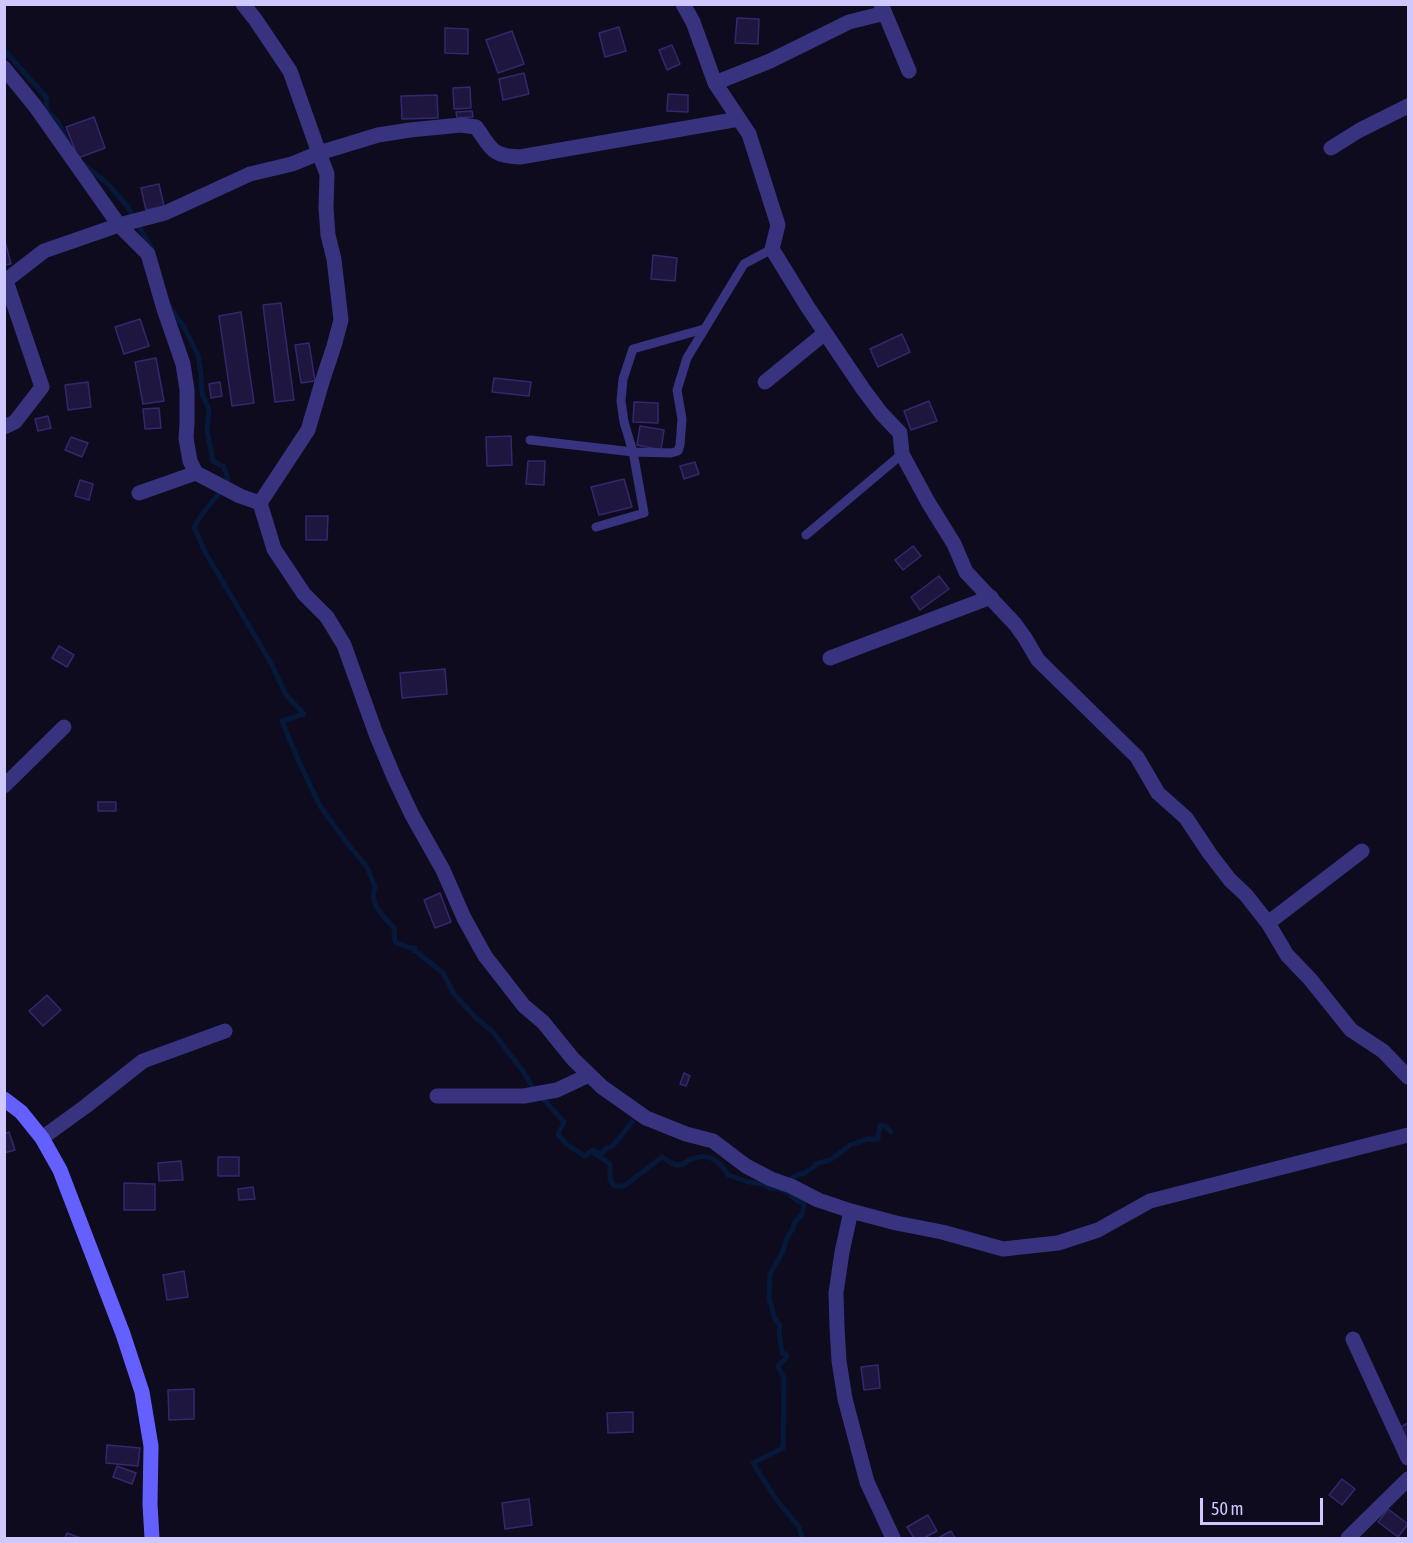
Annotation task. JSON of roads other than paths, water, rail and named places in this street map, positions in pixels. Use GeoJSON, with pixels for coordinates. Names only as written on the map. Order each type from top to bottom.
{"type":"FeatureCollection","features":[{"type":"Feature","properties":{"kind":"main road"},"geometry":{"type":"LineString","coordinates":[[4,1099],[21,1112],[42,1138],[60,1170],[123,1334],[142,1392],[151,1446],[152,1539]]}},
{"type":"Feature","properties":{"kind":"street"},"geometry":{"type":"LineString","coordinates":[[243,4],[290,71],[327,174],[328,235],[334,259],[341,320],[308,430],[260,503]]}},
{"type":"Feature","properties":{"kind":"street"},"geometry":{"type":"LineString","coordinates":[[682,4],[693,22],[715,83],[750,134],[777,225],[772,249],[863,389],[900,433],[902,454],[954,543],[966,572],[1015,624],[1038,660],[1137,758],[1158,793],[1186,818],[1230,880],[1246,895],[1268,923],[1287,955],[1310,979],[1351,1030],[1383,1052],[1408,1077]]}},
{"type":"Feature","properties":{"kind":"street"},"geometry":{"type":"LineString","coordinates":[[715,83],[770,61],[849,22],[883,9],[909,71]]}},
{"type":"Feature","properties":{"kind":"street"},"geometry":{"type":"LineString","coordinates":[[4,68],[35,106],[119,225],[148,254],[183,364],[186,390],[186,438],[190,462],[196,473],[240,496],[260,503]]}},
{"type":"Feature","properties":{"kind":"street"},"geometry":{"type":"LineString","coordinates":[[1331,148],[1360,130],[1408,106]]}},
{"type":"Feature","properties":{"kind":"street"},"geometry":{"type":"LineString","coordinates":[[4,427],[15,422],[42,387],[5,281],[44,250],[119,225],[165,213],[250,174],[292,164],[378,135],[461,125],[476,127],[494,152],[506,157],[520,157],[739,119]]}},
{"type":"Feature","properties":{"kind":"street"},"geometry":{"type":"LineString","coordinates":[[765,382],[825,333]]}},
{"type":"Feature","properties":{"kind":"street"},"geometry":{"type":"LineString","coordinates":[[139,494],[196,473]]}},
{"type":"Feature","properties":{"kind":"street"},"geometry":{"type":"LineString","coordinates":[[260,503],[274,549],[304,594],[327,617],[344,645],[376,734],[399,787],[485,956],[524,1006],[543,1022],[573,1059],[602,1087],[646,1118],[686,1134],[713,1141],[746,1166],[771,1179],[791,1185],[818,1200],[896,1223],[942,1232],[1003,1249],[1058,1243],[1098,1230],[1150,1201],[1408,1135]]}},
{"type":"Feature","properties":{"kind":"street"},"geometry":{"type":"LineString","coordinates":[[830,658],[991,597]]}},
{"type":"Feature","properties":{"kind":"street"},"geometry":{"type":"LineString","coordinates":[[4,786],[64,727]]}},
{"type":"Feature","properties":{"kind":"street"},"geometry":{"type":"LineString","coordinates":[[1268,923],[1362,851]]}},
{"type":"Feature","properties":{"kind":"street"},"geometry":{"type":"LineString","coordinates":[[42,1138],[143,1061],[225,1031]]}},
{"type":"Feature","properties":{"kind":"street"},"geometry":{"type":"LineString","coordinates":[[437,1096],[524,1096],[557,1090],[589,1075]]}},
{"type":"Feature","properties":{"kind":"street"},"geometry":{"type":"LineString","coordinates":[[851,1211],[836,1293],[839,1361],[845,1399],[867,1482],[893,1539]]}},
{"type":"Feature","properties":{"kind":"street"},"geometry":{"type":"LineString","coordinates":[[1353,1339],[1408,1458]]}},
{"type":"Feature","properties":{"kind":"street"},"geometry":{"type":"LineString","coordinates":[[1348,1539],[1408,1479]]}},
{"type":"Feature","properties":{"kind":"lane"},"geometry":{"type":"LineString","coordinates":[[530,440],[633,452],[671,453],[678,451],[681,445],[682,419],[677,390],[687,358],[744,264],[772,249]]}},
{"type":"Feature","properties":{"kind":"lane"},"geometry":{"type":"LineString","coordinates":[[596,527],[644,513],[621,400],[623,379],[633,349],[704,328]]}},
{"type":"Feature","properties":{"kind":"lane"},"geometry":{"type":"LineString","coordinates":[[806,535],[902,454]]}},
{"type":"Feature","properties":{"kind":"waterway"},"geometry":{"type":"LineString","coordinates":[[4,50],[46,97],[47,111],[58,122],[68,142]]}},
{"type":"Feature","properties":{"kind":"waterway"},"geometry":{"type":"LineString","coordinates":[[83,164],[108,184],[127,206],[152,249]]}},
{"type":"Feature","properties":{"kind":"waterway"},"geometry":{"type":"LineString","coordinates":[[170,307],[185,329],[198,355],[202,394],[209,409],[207,430],[213,461],[224,467],[227,483]]}},
{"type":"Feature","properties":{"kind":"waterway"},"geometry":{"type":"LineString","coordinates":[[222,490],[194,527],[205,552],[271,663],[286,695],[304,714],[282,721],[320,806],[367,867],[375,887],[373,893],[376,905],[395,929],[395,942],[415,948],[414,951]]}},
{"type":"Feature","properties":{"kind":"waterway"},"geometry":{"type":"LineString","coordinates":[[418,953],[443,973],[454,994],[476,1018],[492,1031],[523,1071],[536,1093],[564,1122],[558,1134],[566,1144],[585,1156],[593,1150],[601,1154],[613,1146],[632,1122]]}},
{"type":"Feature","properties":{"kind":"waterway"},"geometry":{"type":"LineString","coordinates":[[786,1181],[803,1174],[815,1164],[830,1160],[850,1145],[868,1139],[878,1139],[880,1125],[885,1126],[891,1132]]}},
{"type":"Feature","properties":{"kind":"waterway"},"geometry":{"type":"LineString","coordinates":[[594,1150],[593,1152],[610,1164],[610,1179],[614,1186],[624,1186],[662,1157],[676,1165],[698,1157],[708,1157],[717,1162],[728,1175],[780,1189],[804,1203],[803,1213],[794,1223],[782,1253],[770,1274],[769,1301],[774,1317],[780,1326],[782,1353],[787,1357],[778,1366],[784,1378],[783,1448],[753,1463],[776,1499],[799,1527],[802,1538]]}}]}
